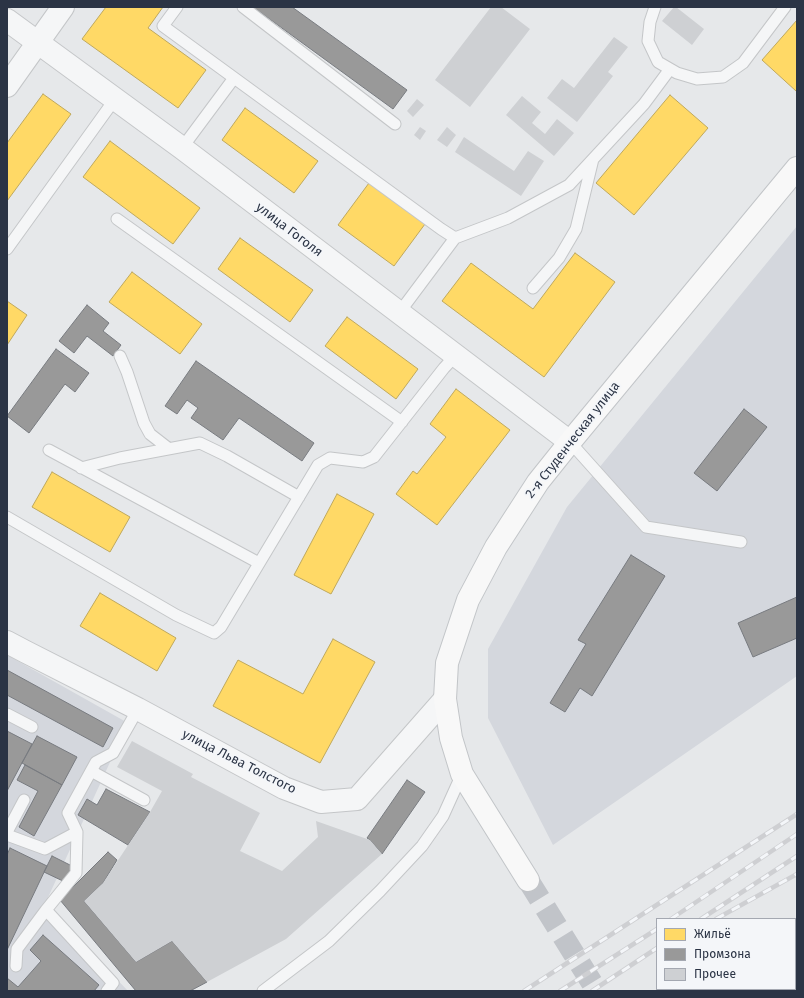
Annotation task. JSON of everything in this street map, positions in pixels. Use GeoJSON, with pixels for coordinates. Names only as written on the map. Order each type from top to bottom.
{"type":"FeatureCollection","features":[{"type":"Feature","properties":{"kind":"main road","name":"2-я Студенческая улица"},"geometry":{"type":"LineString","coordinates":[[528,880],[462,774],[451,738],[445,699],[447,663],[468,600],[496,547],[538,482],[797,168]]}},
{"type":"Feature","properties":{"kind":"street"},"geometry":{"type":"LineString","coordinates":[[7,86],[63,7]]}},
{"type":"Feature","properties":{"kind":"street","name":"улица Гоголя"},"geometry":{"type":"LineString","coordinates":[[7,20],[182,148],[570,442]]}},
{"type":"Feature","properties":{"kind":"street","name":"улица Льва Толстого"},"geometry":{"type":"LineString","coordinates":[[7,642],[138,709],[284,788],[321,802],[357,799],[445,699]]}},
{"type":"Feature","properties":{"kind":"lane"},"geometry":{"type":"LineString","coordinates":[[177,7],[164,26],[455,238]]}},
{"type":"Feature","properties":{"kind":"lane"},"geometry":{"type":"LineString","coordinates":[[243,7],[395,124]]}},
{"type":"Feature","properties":{"kind":"lane"},"geometry":{"type":"LineString","coordinates":[[655,7],[650,22],[648,41],[658,62],[677,74],[697,79],[723,77],[743,63],[785,7]]}},
{"type":"Feature","properties":{"kind":"lane"},"geometry":{"type":"LineString","coordinates":[[399,313],[455,238],[508,218],[568,185],[644,104],[670,69]]}},
{"type":"Feature","properties":{"kind":"lane"},"geometry":{"type":"LineString","coordinates":[[182,148],[234,78]]}},
{"type":"Feature","properties":{"kind":"lane"},"geometry":{"type":"LineString","coordinates":[[7,249],[115,99]]}},
{"type":"Feature","properties":{"kind":"lane"},"geometry":{"type":"LineString","coordinates":[[533,288],[559,258],[576,229],[594,158]]}},
{"type":"Feature","properties":{"kind":"lane"},"geometry":{"type":"LineString","coordinates":[[118,219],[402,422]]}},
{"type":"Feature","properties":{"kind":"lane"},"geometry":{"type":"LineString","coordinates":[[7,517],[176,615],[214,633],[221,627],[318,465],[330,458],[363,462],[374,457],[444,368],[456,355]]}},
{"type":"Feature","properties":{"kind":"lane"},"geometry":{"type":"LineString","coordinates":[[120,356],[144,423],[150,434],[168,448]]}},
{"type":"Feature","properties":{"kind":"lane"},"geometry":{"type":"LineString","coordinates":[[570,442],[646,527],[741,542]]}},
{"type":"Feature","properties":{"kind":"lane"},"geometry":{"type":"LineString","coordinates":[[81,468],[120,458],[200,443],[227,456],[298,497]]}},
{"type":"Feature","properties":{"kind":"lane"},"geometry":{"type":"LineString","coordinates":[[49,450],[259,563]]}},
{"type":"Feature","properties":{"kind":"lane"},"geometry":{"type":"LineString","coordinates":[[16,966],[17,949],[76,873],[77,832],[68,813],[96,762],[113,753],[138,709]]}},
{"type":"Feature","properties":{"kind":"lane"},"geometry":{"type":"LineString","coordinates":[[7,714],[32,727]]}},
{"type":"Feature","properties":{"kind":"lane"},"geometry":{"type":"LineString","coordinates":[[91,771],[144,800]]}},
{"type":"Feature","properties":{"kind":"lane"},"geometry":{"type":"LineString","coordinates":[[263,991],[329,941],[380,891],[422,846],[443,816],[462,774]]}},
{"type":"Feature","properties":{"kind":"lane"},"geometry":{"type":"LineString","coordinates":[[24,800],[7,834],[45,849],[77,832]]}},
{"type":"Feature","properties":{"kind":"lane"},"geometry":{"type":"LineString","coordinates":[[46,910],[112,983],[107,991]]}},
{"type":"Feature","properties":{"kind":"shaded area"},"geometry":{"type":"Polygon","coordinates":[[[797,226],[797,676],[553,845],[488,718],[488,649],[567,507],[797,226]]]}},
{"type":"Feature","properties":{"kind":"shaded area"},"geometry":{"type":"Polygon","coordinates":[[[7,655],[128,723],[45,904],[128,991],[7,991],[7,655]]]}},
{"type":"Feature","properties":{"kind":"building: Жильё"},"geometry":{"type":"Polygon","coordinates":[[[106,7],[163,7],[148,28],[206,70],[178,108],[82,39],[106,7]]]}},
{"type":"Feature","properties":{"kind":"building: Жильё"},"geometry":{"type":"Polygon","coordinates":[[[797,20],[797,90],[796,91],[762,60],[797,20]]]}},
{"type":"Feature","properties":{"kind":"building: Жильё"},"geometry":{"type":"Polygon","coordinates":[[[43,94],[71,114],[7,201],[7,143],[43,94]]]}},
{"type":"Feature","properties":{"kind":"building: Жильё"},"geometry":{"type":"Polygon","coordinates":[[[670,95],[708,128],[634,215],[596,183],[670,95]]]}},
{"type":"Feature","properties":{"kind":"building: Жильё"},"geometry":{"type":"Polygon","coordinates":[[[245,108],[318,161],[294,193],[222,140],[245,108]]]}},
{"type":"Feature","properties":{"kind":"building: Жильё"},"geometry":{"type":"Polygon","coordinates":[[[110,141],[200,208],[173,244],[83,177],[110,141]]]}},
{"type":"Feature","properties":{"kind":"building: Жильё"},"geometry":{"type":"Polygon","coordinates":[[[369,183],[425,224],[394,266],[338,225],[369,183]]]}},
{"type":"Feature","properties":{"kind":"building: Жильё"},"geometry":{"type":"Polygon","coordinates":[[[240,238],[313,290],[290,322],[218,269],[240,238]]]}},
{"type":"Feature","properties":{"kind":"building: Жильё"},"geometry":{"type":"Polygon","coordinates":[[[575,253],[615,282],[544,377],[442,301],[471,263],[533,309],[575,253]]]}},
{"type":"Feature","properties":{"kind":"building: Жильё"},"geometry":{"type":"Polygon","coordinates":[[[132,272],[202,324],[180,354],[109,302],[132,272]]]}},
{"type":"Feature","properties":{"kind":"building: Жильё"},"geometry":{"type":"Polygon","coordinates":[[[7,301],[27,315],[7,345],[7,301]]]}},
{"type":"Feature","properties":{"kind":"building: Жильё"},"geometry":{"type":"Polygon","coordinates":[[[347,317],[418,369],[396,399],[325,346],[347,317]]]}},
{"type":"Feature","properties":{"kind":"building: Жильё"},"geometry":{"type":"Polygon","coordinates":[[[456,389],[510,430],[437,525],[396,494],[413,471],[417,474],[446,437],[430,424],[456,389]]]}},
{"type":"Feature","properties":{"kind":"building: Жильё"},"geometry":{"type":"Polygon","coordinates":[[[52,472],[130,517],[110,552],[32,507],[52,472]]]}},
{"type":"Feature","properties":{"kind":"building: Жильё"},"geometry":{"type":"Polygon","coordinates":[[[337,494],[374,514],[331,594],[294,575],[337,494]]]}},
{"type":"Feature","properties":{"kind":"building: Жильё"},"geometry":{"type":"Polygon","coordinates":[[[100,593],[176,638],[157,671],[80,626],[100,593]]]}},
{"type":"Feature","properties":{"kind":"building: Жильё"},"geometry":{"type":"Polygon","coordinates":[[[333,639],[375,662],[320,763],[213,706],[238,660],[303,694],[333,639]]]}},
{"type":"Feature","properties":{"kind":"building: Промзона"},"geometry":{"type":"Polygon","coordinates":[[[253,7],[292,7],[407,90],[393,109],[253,7]]]}},
{"type":"Feature","properties":{"kind":"building: Промзона"},"geometry":{"type":"Polygon","coordinates":[[[87,305],[109,323],[103,331],[121,345],[113,356],[87,336],[74,353],[59,341],[87,305]]]}},
{"type":"Feature","properties":{"kind":"building: Промзона"},"geometry":{"type":"Polygon","coordinates":[[[56,349],[89,373],[75,392],[65,384],[29,433],[7,416],[56,349]]]}},
{"type":"Feature","properties":{"kind":"building: Промзона"},"geometry":{"type":"Polygon","coordinates":[[[196,361],[314,443],[302,461],[239,418],[223,440],[191,418],[198,408],[187,400],[177,414],[165,406],[196,361]]]}},
{"type":"Feature","properties":{"kind":"building: Промзона"},"geometry":{"type":"Polygon","coordinates":[[[744,409],[767,427],[717,491],[694,473],[744,409]]]}},
{"type":"Feature","properties":{"kind":"building: Промзона"},"geometry":{"type":"Polygon","coordinates":[[[631,555],[665,576],[592,696],[580,688],[565,712],[550,703],[586,644],[578,640],[631,555]]]}},
{"type":"Feature","properties":{"kind":"building: Промзона"},"geometry":{"type":"Polygon","coordinates":[[[797,597],[797,638],[753,657],[738,623],[797,597]]]}},
{"type":"Feature","properties":{"kind":"building: Промзона"},"geometry":{"type":"Polygon","coordinates":[[[7,670],[113,728],[103,747],[7,695],[7,670]]]}},
{"type":"Feature","properties":{"kind":"building: Промзона"},"geometry":{"type":"Polygon","coordinates":[[[7,731],[32,744],[7,791],[7,731]]]}},
{"type":"Feature","properties":{"kind":"building: Промзона"},"geometry":{"type":"Polygon","coordinates":[[[37,736],[77,757],[62,785],[22,763],[37,736]]]}},
{"type":"Feature","properties":{"kind":"building: Промзона"},"geometry":{"type":"Polygon","coordinates":[[[25,765],[62,785],[34,836],[19,827],[38,791],[17,780],[25,765]]]}},
{"type":"Feature","properties":{"kind":"building: Промзона"},"geometry":{"type":"Polygon","coordinates":[[[407,780],[425,792],[382,854],[367,838],[407,780]]]}},
{"type":"Feature","properties":{"kind":"building: Промзона"},"geometry":{"type":"Polygon","coordinates":[[[106,789],[150,812],[128,845],[78,815],[87,799],[97,805],[106,789]]]}},
{"type":"Feature","properties":{"kind":"building: Промзона"},"geometry":{"type":"Polygon","coordinates":[[[10,848],[47,866],[7,950],[7,855],[10,848]]]}},
{"type":"Feature","properties":{"kind":"building: Промзона"},"geometry":{"type":"Polygon","coordinates":[[[108,852],[117,860],[103,883],[84,901],[136,962],[172,941],[207,982],[190,991],[136,991],[60,900],[108,852]]]}},
{"type":"Feature","properties":{"kind":"building: Промзона"},"geometry":{"type":"Polygon","coordinates":[[[52,856],[72,866],[65,882],[44,872],[52,856]]]}},
{"type":"Feature","properties":{"kind":"building: Промзона"},"geometry":{"type":"Polygon","coordinates":[[[43,935],[99,985],[94,991],[7,991],[7,978],[18,987],[41,961],[30,950],[43,935]]]}},
{"type":"Feature","properties":{"kind":"building: Прочее"},"geometry":{"type":"Polygon","coordinates":[[[491,7],[501,7],[530,29],[470,107],[435,80],[491,7]]]}},
{"type":"Feature","properties":{"kind":"building: Прочее"},"geometry":{"type":"Polygon","coordinates":[[[674,7],[704,29],[692,45],[662,21],[674,7]]]}},
{"type":"Feature","properties":{"kind":"building: Прочее"},"geometry":{"type":"Polygon","coordinates":[[[614,37],[628,47],[608,72],[613,76],[577,122],[547,98],[562,79],[574,88],[614,37]]]}},
{"type":"Feature","properties":{"kind":"building: Прочее"},"geometry":{"type":"Polygon","coordinates":[[[522,96],[541,112],[532,123],[545,134],[557,119],[574,133],[554,156],[506,115],[522,96]]]}},
{"type":"Feature","properties":{"kind":"building: Прочее"},"geometry":{"type":"Polygon","coordinates":[[[417,99],[424,105],[413,117],[407,111],[417,99]]]}},
{"type":"Feature","properties":{"kind":"building: Прочее"},"geometry":{"type":"Polygon","coordinates":[[[420,127],[426,131],[420,140],[414,135],[420,127]]]}},
{"type":"Feature","properties":{"kind":"building: Прочее"},"geometry":{"type":"Polygon","coordinates":[[[447,127],[456,135],[447,147],[437,140],[447,127]]]}},
{"type":"Feature","properties":{"kind":"building: Прочее"},"geometry":{"type":"Polygon","coordinates":[[[464,137],[514,171],[528,151],[544,161],[521,196],[455,152],[464,137]]]}},
{"type":"Feature","properties":{"kind":"building: Прочее"},"geometry":{"type":"Polygon","coordinates":[[[132,741],[193,774],[191,777],[260,813],[240,851],[282,871],[318,837],[316,821],[370,840],[382,854],[286,939],[207,982],[172,941],[136,962],[84,901],[103,883],[150,812],[162,791],[117,767],[132,741]]]}},
{"type":"Feature","properties":{"kind":"tunnel"},"geometry":{"type":"LineString","coordinates":[[528,880],[597,991]]}},
{"type":"Feature","properties":{"kind":"railway"},"geometry":{"type":"LineString","coordinates":[[524,991],[797,814]]}},
{"type":"Feature","properties":{"kind":"railway"},"geometry":{"type":"LineString","coordinates":[[672,918],[797,834]]}},
{"type":"Feature","properties":{"kind":"railway"},"geometry":{"type":"LineString","coordinates":[[703,918],[797,856]]}},
{"type":"Feature","properties":{"kind":"railway"},"geometry":{"type":"LineString","coordinates":[[718,918],[797,874]]}},
{"type":"Feature","properties":{"kind":"railway"},"geometry":{"type":"LineString","coordinates":[[560,991],[656,930]]}},
{"type":"Feature","properties":{"kind":"railway"},"geometry":{"type":"LineString","coordinates":[[592,991],[656,949]]}}]}
